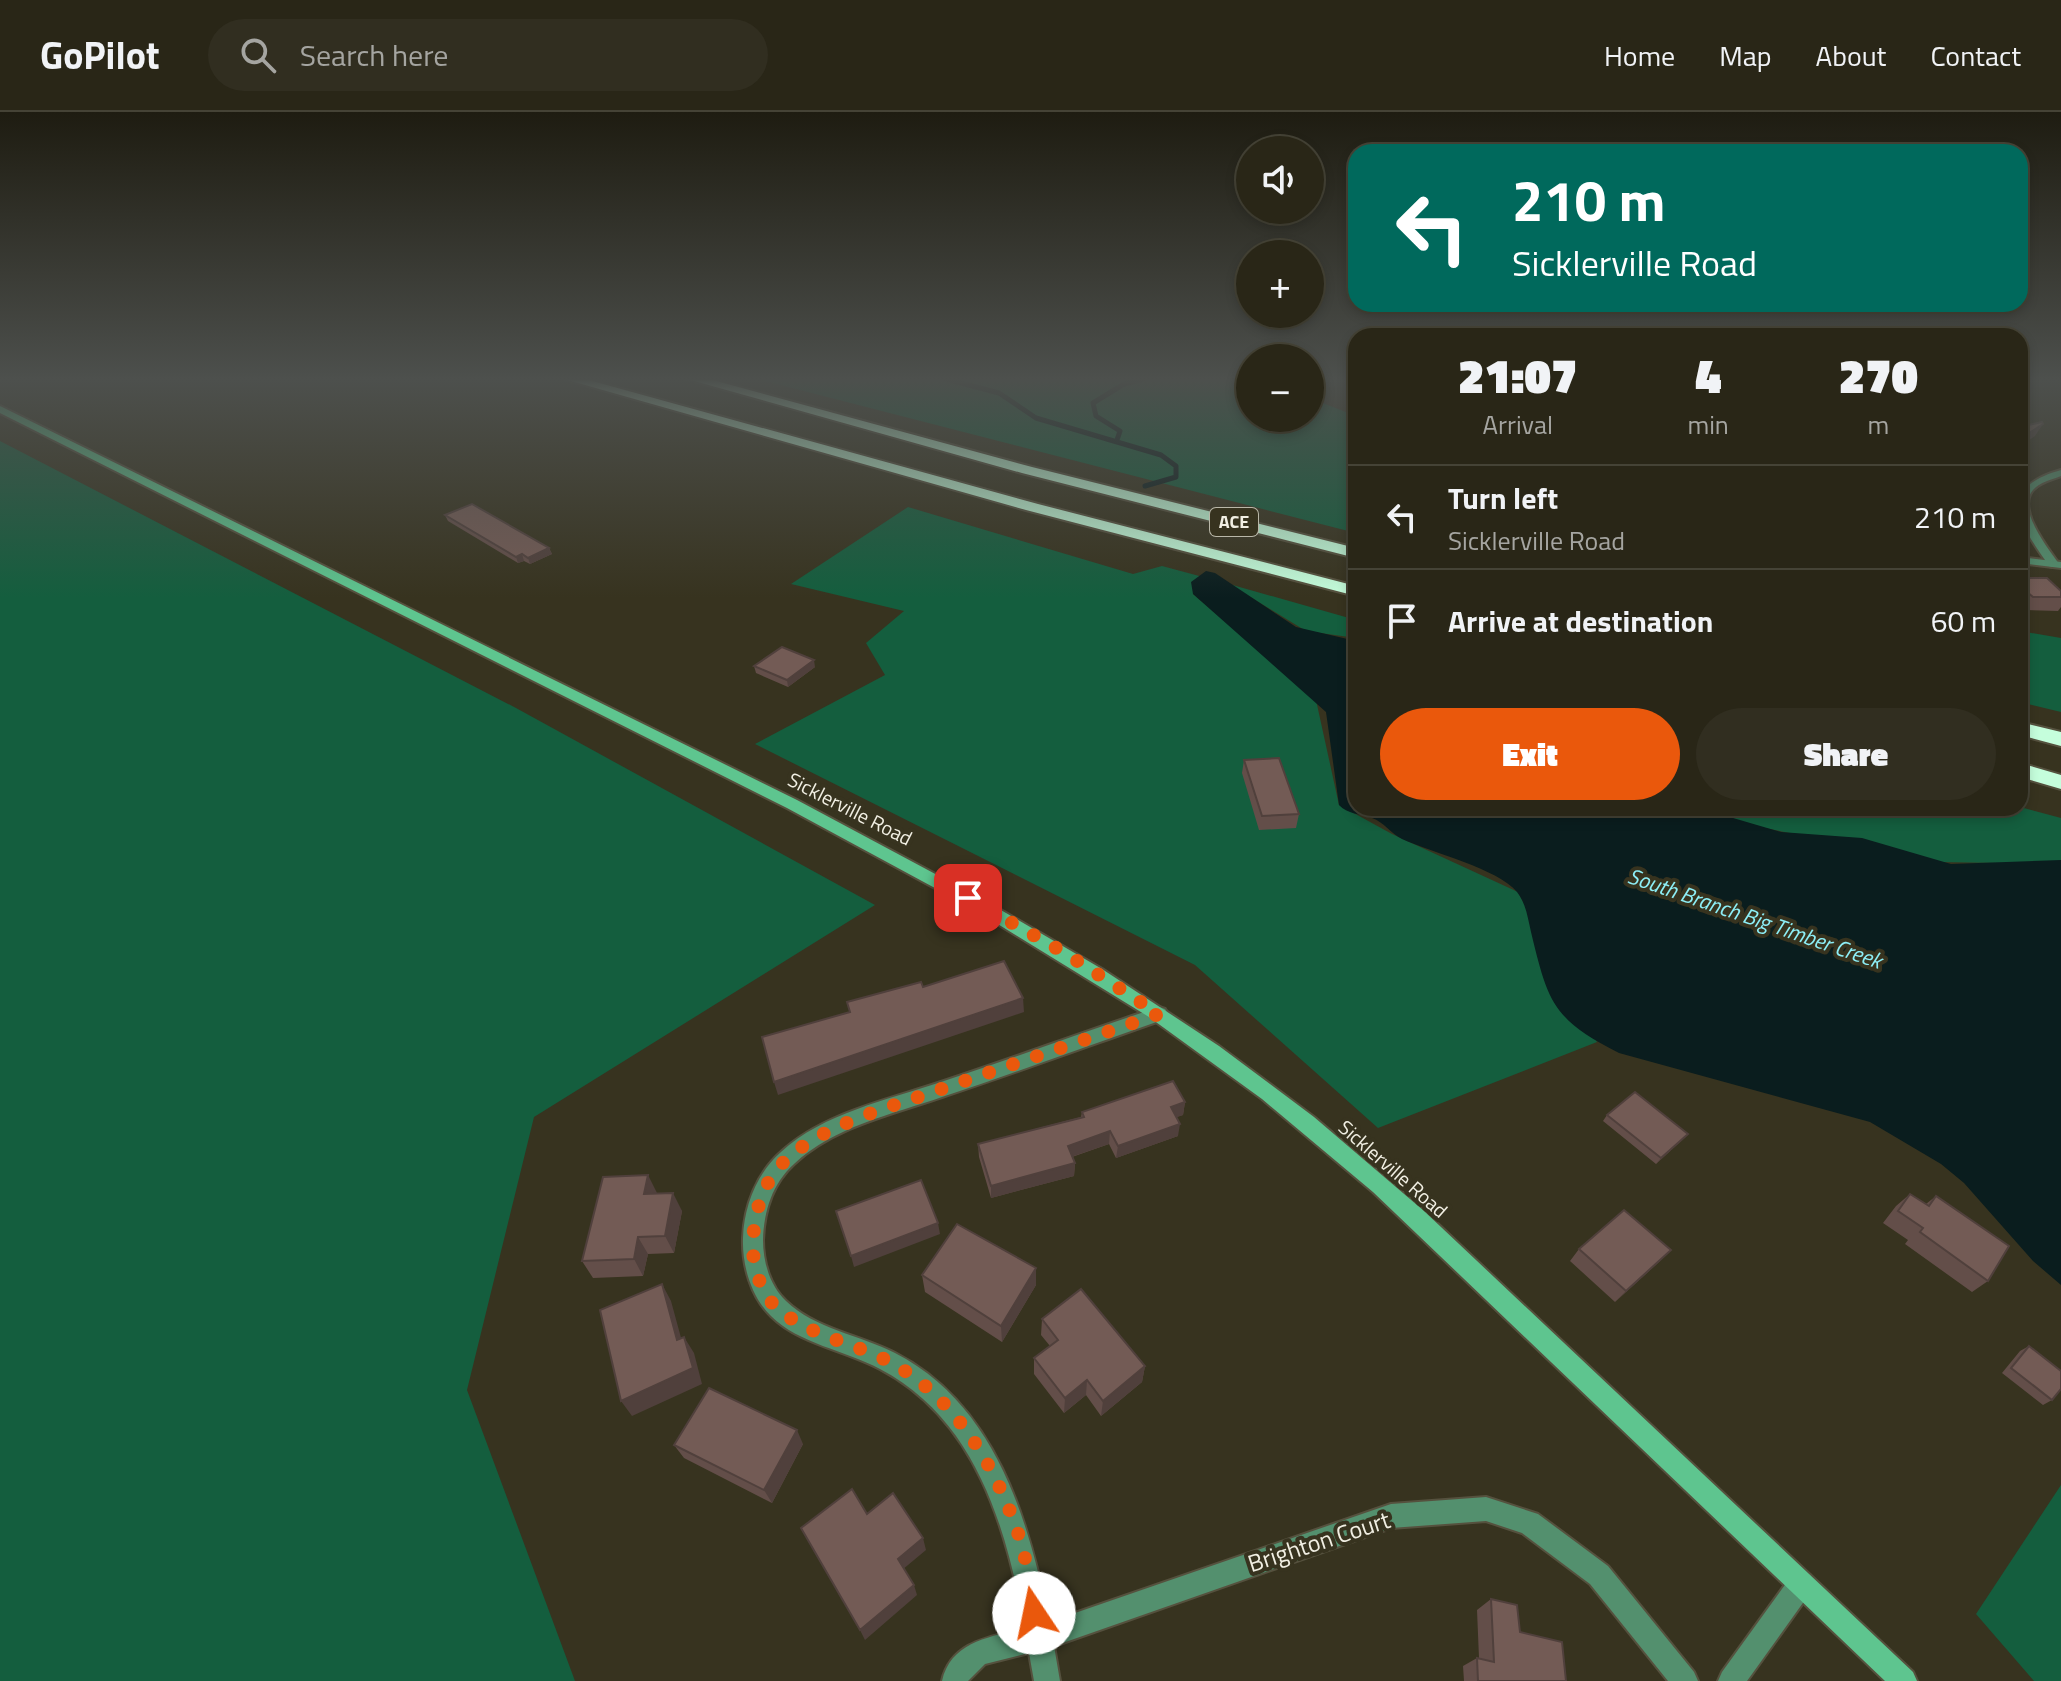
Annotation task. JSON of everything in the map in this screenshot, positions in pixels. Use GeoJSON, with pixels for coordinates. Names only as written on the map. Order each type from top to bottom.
{"type":"FeatureCollection","features":[{"type":"Feature","properties":{"kind":"highway","name":"ACE"},"geometry":{"type":"LineString","coordinates":[[834,452],[1348,589]]}},
{"type":"Feature","properties":{"kind":"highway","name":"ACE"},"geometry":{"type":"LineString","coordinates":[[962,452],[1348,551]]}},
{"type":"Feature","properties":{"kind":"highway"},"geometry":{"type":"LineString","coordinates":[[2028,730],[2061,739]]}},
{"type":"Feature","properties":{"kind":"highway"},"geometry":{"type":"LineString","coordinates":[[2028,772],[2061,782]]}},
{"type":"Feature","properties":{"kind":"main road","name":"Sicklerville Road"},"geometry":{"type":"LineString","coordinates":[[87,452],[920,871],[1065,953],[1159,1014],[1269,1093],[1436,1235],[1904,1681]]}},
{"type":"Feature","properties":{"kind":"street"},"geometry":{"type":"LineString","coordinates":[[2028,488],[2061,473]]}},
{"type":"Feature","properties":{"kind":"street"},"geometry":{"type":"LineString","coordinates":[[2028,523],[2057,565]]}},
{"type":"Feature","properties":{"kind":"street"},"geometry":{"type":"LineString","coordinates":[[2028,561],[2057,565]]}},
{"type":"Feature","properties":{"kind":"street"},"geometry":{"type":"LineString","coordinates":[[1047,1681],[1020,1539],[1000,1483],[966,1431],[932,1390],[892,1363],[853,1344],[819,1334],[773,1305],[758,1277],[752,1247],[754,1224],[761,1196],[771,1176],[810,1141],[890,1107],[1159,1014]]}},
{"type":"Feature","properties":{"kind":"street","name":"Brighton Court"},"geometry":{"type":"LineString","coordinates":[[955,1681],[957,1672],[978,1653],[1039,1638],[1391,1516],[1486,1509],[1529,1523],[1599,1575],[1685,1681]]}},
{"type":"Feature","properties":{"kind":"street"},"geometry":{"type":"LineString","coordinates":[[1731,1681],[1801,1584]]}},
{"type":"Feature","properties":{"kind":"green space"},"geometry":{"type":"Polygon","coordinates":[[[0,452],[22,452],[516,708],[875,905],[534,1117],[467,1390],[575,1681],[0,1681],[0,452]]]}},
{"type":"Feature","properties":{"kind":"green space"},"geometry":{"type":"Polygon","coordinates":[[[1042,452],[1348,452],[1348,531],[1042,452]]]}},
{"type":"Feature","properties":{"kind":"green space"},"geometry":{"type":"Polygon","coordinates":[[[908,507],[1133,574],[1162,566],[1203,577],[1193,594],[1316,700],[1339,805],[1348,810],[1348,816],[1359,816],[1518,892],[1597,1042],[1378,1128],[1195,965],[755,744],[885,675],[866,643],[904,611],[791,584],[908,507]]]}},
{"type":"Feature","properties":{"kind":"green space"},"geometry":{"type":"Polygon","coordinates":[[[1229,584],[1348,618],[1348,637],[1306,631],[1229,584]]]}},
{"type":"Feature","properties":{"kind":"green space"},"geometry":{"type":"Polygon","coordinates":[[[2028,632],[2061,638],[2061,712],[2028,704],[2028,632]]]}},
{"type":"Feature","properties":{"kind":"green space"},"geometry":{"type":"Polygon","coordinates":[[[2028,809],[2061,818],[2061,864],[1937,862],[1704,816],[2028,816],[2028,809]]]}},
{"type":"Feature","properties":{"kind":"green space"},"geometry":{"type":"Polygon","coordinates":[[[2061,1485],[2061,1681],[2034,1681],[1976,1614],[2061,1485]]]}},
{"type":"Feature","properties":{"kind":"water"},"geometry":{"type":"Polygon","coordinates":[[[1206,571],[1215,573],[1296,627],[1348,639],[1348,811],[1339,805],[1326,712],[1193,594],[1191,582],[1206,571]]]}},
{"type":"Feature","properties":{"kind":"water"},"geometry":{"type":"Polygon","coordinates":[[[1363,816],[1726,816],[1781,832],[1862,838],[1951,864],[2061,860],[2061,1285],[2033,1261],[1964,1183],[1941,1164],[1870,1122],[1619,1053],[1579,1030],[1556,1006],[1549,992],[1523,901],[1517,892],[1495,876],[1402,839],[1376,820],[1363,816]]]}},
{"type":"Feature","properties":{"kind":"building"},"geometry":{"type":"Polygon","coordinates":[[[472,504],[549,548],[528,558],[522,554],[516,557],[445,515],[472,504]]]}},
{"type":"Feature","properties":{"kind":"building"},"geometry":{"type":"Polygon","coordinates":[[[2028,578],[2047,578],[2061,591],[2061,597],[2033,597],[2028,593],[2028,578]]]}},
{"type":"Feature","properties":{"kind":"building"},"geometry":{"type":"Polygon","coordinates":[[[782,647],[814,660],[787,680],[754,666],[782,647]]]}},
{"type":"Feature","properties":{"kind":"building"},"geometry":{"type":"Polygon","coordinates":[[[1279,758],[1299,814],[1262,816],[1244,760],[1279,758]]]}},
{"type":"Feature","properties":{"kind":"building"},"geometry":{"type":"Polygon","coordinates":[[[1004,961],[1023,998],[774,1082],[762,1037],[850,1012],[847,1002],[921,982],[923,987],[1004,961]]]}},
{"type":"Feature","properties":{"kind":"building"},"geometry":{"type":"Polygon","coordinates":[[[1173,1081],[1185,1102],[1171,1107],[1180,1124],[1118,1146],[1110,1131],[1068,1146],[1075,1163],[991,1186],[978,1144],[1084,1117],[1082,1112],[1173,1081]]]}},
{"type":"Feature","properties":{"kind":"building"},"geometry":{"type":"Polygon","coordinates":[[[1635,1092],[1688,1134],[1661,1158],[1607,1115],[1635,1092]]]}},
{"type":"Feature","properties":{"kind":"building"},"geometry":{"type":"Polygon","coordinates":[[[648,1175],[644,1194],[673,1193],[665,1236],[638,1237],[634,1259],[582,1261],[603,1177],[648,1175]]]}},
{"type":"Feature","properties":{"kind":"building"},"geometry":{"type":"Polygon","coordinates":[[[921,1180],[938,1223],[851,1256],[836,1211],[921,1180]]]}},
{"type":"Feature","properties":{"kind":"building"},"geometry":{"type":"Polygon","coordinates":[[[1910,1194],[1929,1206],[1936,1196],[2009,1246],[1988,1281],[1920,1232],[1923,1228],[1898,1211],[1910,1194]]]}},
{"type":"Feature","properties":{"kind":"building"},"geometry":{"type":"Polygon","coordinates":[[[1624,1210],[1671,1250],[1626,1291],[1579,1249],[1624,1210]]]}},
{"type":"Feature","properties":{"kind":"building"},"geometry":{"type":"Polygon","coordinates":[[[957,1224],[1036,1268],[1001,1326],[922,1275],[957,1224]]]}},
{"type":"Feature","properties":{"kind":"building"},"geometry":{"type":"Polygon","coordinates":[[[662,1284],[677,1340],[684,1337],[693,1368],[621,1401],[600,1310],[662,1284]]]}},
{"type":"Feature","properties":{"kind":"building"},"geometry":{"type":"Polygon","coordinates":[[[1081,1289],[1145,1366],[1103,1401],[1087,1380],[1065,1398],[1034,1358],[1058,1340],[1042,1319],[1081,1289]]]}},
{"type":"Feature","properties":{"kind":"building"},"geometry":{"type":"Polygon","coordinates":[[[2029,1346],[2061,1371],[2061,1389],[2052,1400],[2011,1368],[2029,1346]]]}},
{"type":"Feature","properties":{"kind":"building"},"geometry":{"type":"Polygon","coordinates":[[[709,1388],[797,1430],[764,1490],[674,1445],[709,1388]]]}},
{"type":"Feature","properties":{"kind":"building"},"geometry":{"type":"Polygon","coordinates":[[[852,1489],[867,1514],[893,1493],[923,1538],[898,1559],[914,1585],[860,1630],[801,1528],[852,1489]]]}},
{"type":"Feature","properties":{"kind":"building"},"geometry":{"type":"Polygon","coordinates":[[[1491,1599],[1517,1605],[1520,1632],[1562,1642],[1566,1681],[1478,1681],[1477,1658],[1494,1662],[1491,1599]]]}},
{"type":"Feature","properties":{"kind":"waterway","name":"South Branch Big Timber Creek"},"geometry":{"type":"LineString","coordinates":[[1145,486],[1176,477],[1176,466],[1152,452]]}},
{"type":"Feature","properties":{"kind":"route"},"geometry":{"type":"LineString","coordinates":[[968,898],[1065,953],[1159,1014],[890,1107],[810,1141],[771,1176],[761,1196],[752,1247],[758,1277],[773,1305],[819,1334],[853,1344],[892,1363],[932,1390],[966,1431],[1000,1483],[1020,1539],[1034,1613]]}}]}
